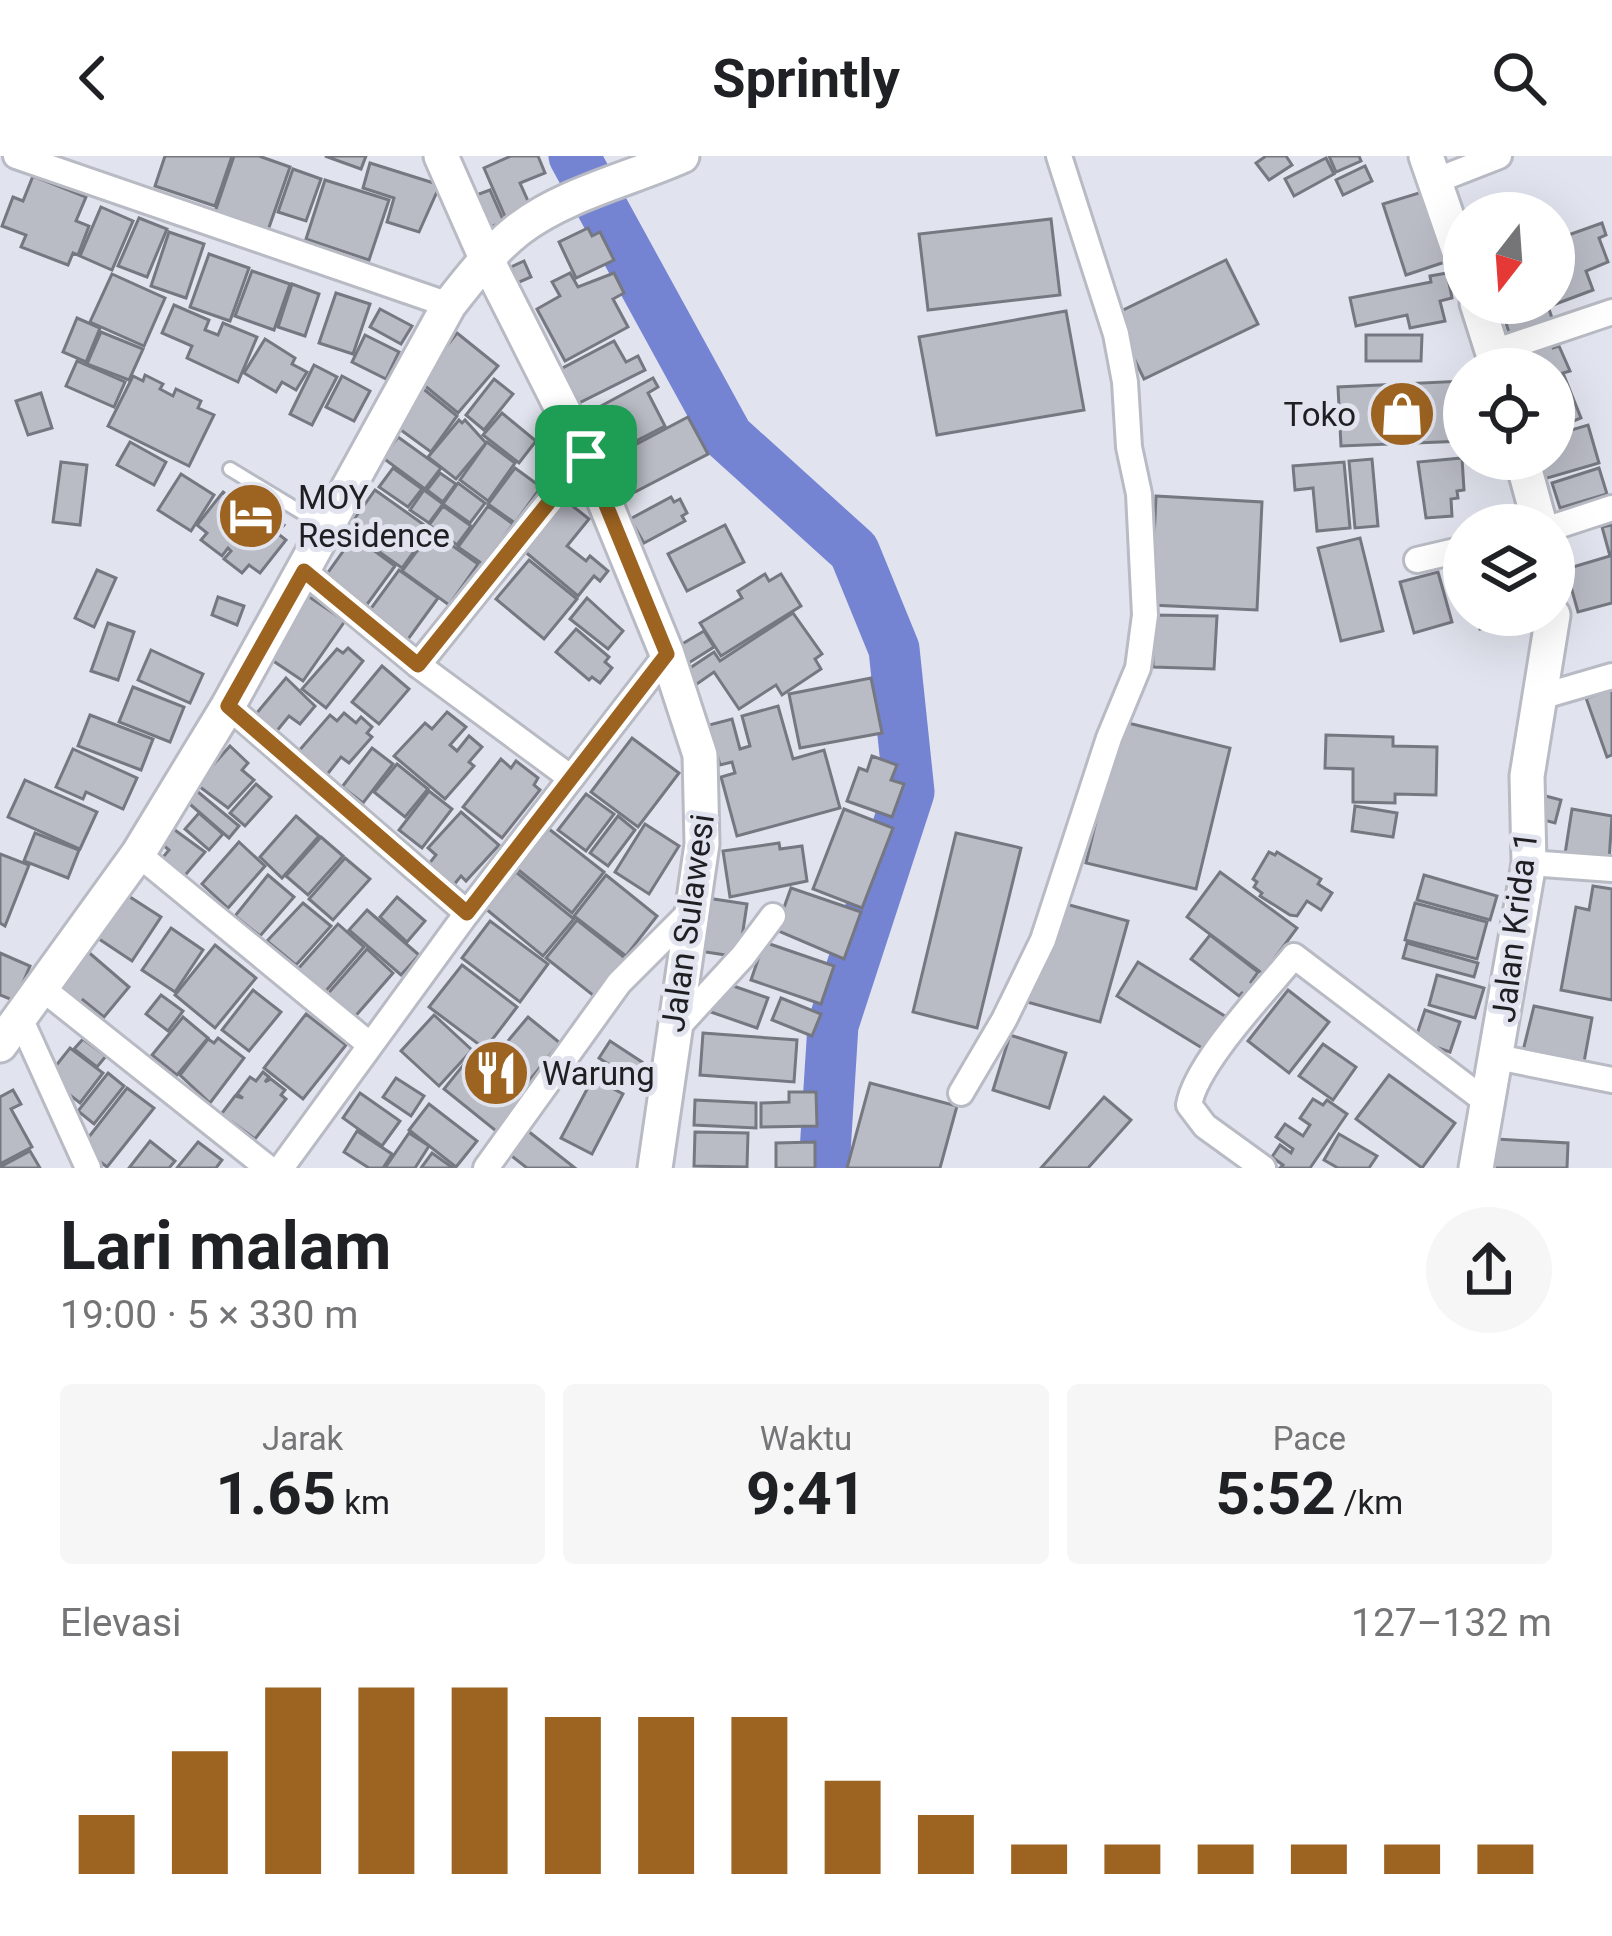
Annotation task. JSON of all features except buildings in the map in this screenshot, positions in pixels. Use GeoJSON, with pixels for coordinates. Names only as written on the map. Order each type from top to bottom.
{"type":"FeatureCollection","features":[{"type":"Feature","properties":{"kind":"street"},"geometry":{"type":"LineString","coordinates":[[16,156],[449,305]]}},
{"type":"Feature","properties":{"kind":"street","name":"Jalan Sulawesi"},"geometry":{"type":"LineString","coordinates":[[441,156],[486,258],[586,456],[667,654],[700,754],[702,844],[655,1168]]}},
{"type":"Feature","properties":{"kind":"street"},"geometry":{"type":"LineString","coordinates":[[962,1093],[1043,940],[1109,738],[1138,668],[1144,615],[1138,494],[1116,334],[1060,156]]}},
{"type":"Feature","properties":{"kind":"street"},"geometry":{"type":"LineString","coordinates":[[1443,205],[1430,168],[1498,156]]}},
{"type":"Feature","properties":{"kind":"street"},"geometry":{"type":"LineString","coordinates":[[88,1168],[6,1035],[138,854],[228,706],[449,305],[486,258],[523,226],[668,162]]}},
{"type":"Feature","properties":{"kind":"street"},"geometry":{"type":"LineString","coordinates":[[1525,348],[1612,312]]}},
{"type":"Feature","properties":{"kind":"street"},"geometry":{"type":"LineString","coordinates":[[418,665],[586,456]]}},
{"type":"Feature","properties":{"kind":"street"},"geometry":{"type":"LineString","coordinates":[[1575,520],[1612,508]]}},
{"type":"Feature","properties":{"kind":"street"},"geometry":{"type":"LineString","coordinates":[[1418,560],[1443,554]]}},
{"type":"Feature","properties":{"kind":"street"},"geometry":{"type":"LineString","coordinates":[[304,571],[418,665],[571,778]]}},
{"type":"Feature","properties":{"kind":"street","name":"Jalan Krida 1"},"geometry":{"type":"LineString","coordinates":[[1476,1168],[1529,862],[1527,776],[1550,636]]}},
{"type":"Feature","properties":{"kind":"street"},"geometry":{"type":"LineString","coordinates":[[281,1168],[467,913],[667,654]]}},
{"type":"Feature","properties":{"kind":"street"},"geometry":{"type":"LineString","coordinates":[[1540,698],[1612,676]]}},
{"type":"Feature","properties":{"kind":"street"},"geometry":{"type":"LineString","coordinates":[[228,706],[467,913]]}},
{"type":"Feature","properties":{"kind":"street"},"geometry":{"type":"LineString","coordinates":[[138,854],[369,1044]]}},
{"type":"Feature","properties":{"kind":"street"},"geometry":{"type":"LineString","coordinates":[[1529,862],[1612,869]]}},
{"type":"Feature","properties":{"kind":"street"},"geometry":{"type":"LineString","coordinates":[[486,1168],[619,983],[693,909]]}},
{"type":"Feature","properties":{"kind":"street"},"geometry":{"type":"LineString","coordinates":[[672,1032],[743,956],[773,916]]}},
{"type":"Feature","properties":{"kind":"street"},"geometry":{"type":"LineString","coordinates":[[1263,1168],[1205,1126],[1189,1105],[1191,1091],[1294,956],[1489,1103]]}},
{"type":"Feature","properties":{"kind":"street"},"geometry":{"type":"LineString","coordinates":[[43,989],[268,1168]]}},
{"type":"Feature","properties":{"kind":"street"},"geometry":{"type":"LineString","coordinates":[[1497,1057],[1612,1079]]}},
{"type":"Feature","properties":{"kind":"lane"},"geometry":{"type":"LineString","coordinates":[[230,469],[327,528]]}},
{"type":"Feature","properties":{"kind":"waterway"},"geometry":{"type":"LineString","coordinates":[[574,156],[728,437],[854,551],[894,649],[909,792],[833,1025],[824,1168]]}},
{"type":"Feature","properties":{"kind":"place","name":"Toko"},"geometry":{"type":"Point","coordinates":[1402,414]}},
{"type":"Feature","properties":{"kind":"place","name":"MOY Residence"},"geometry":{"type":"Point","coordinates":[251,516]}},
{"type":"Feature","properties":{"kind":"place","name":"Warung"},"geometry":{"type":"Point","coordinates":[496,1073]}},
{"type":"Feature","properties":{"kind":"route"},"geometry":{"type":"LineString","coordinates":[[586,456],[667,654],[467,913],[228,706],[304,571],[418,665],[586,456]]}}]}
